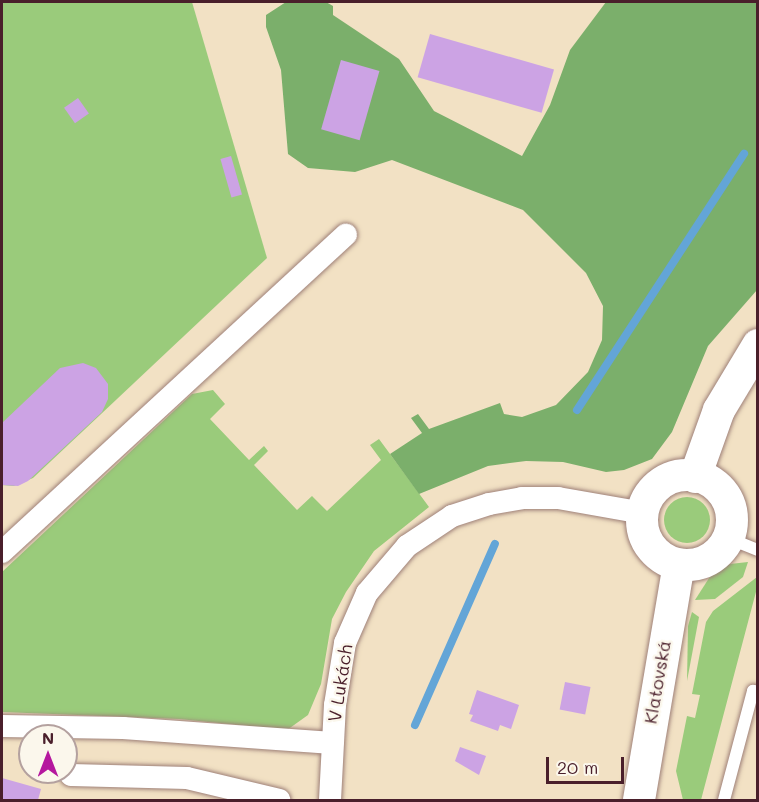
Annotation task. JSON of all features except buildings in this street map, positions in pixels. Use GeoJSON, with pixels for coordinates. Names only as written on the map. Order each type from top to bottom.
{"type":"FeatureCollection","features":[{"type":"Feature","properties":{"kind":"main road"},"geometry":{"type":"LineString","coordinates":[[695,477],[723,403],[758,345]]}},
{"type":"Feature","properties":{"kind":"main road"},"geometry":{"type":"LineString","coordinates":[[678,477],[695,477],[711,483],[726,498],[732,518],[728,538],[708,560],[679,564],[663,558],[651,546],[644,530],[643,513],[650,497],[662,484],[678,477]]}},
{"type":"Feature","properties":{"kind":"main road","name":"Klatovská"},"geometry":{"type":"LineString","coordinates":[[639,801],[679,564]]}},
{"type":"Feature","properties":{"kind":"street"},"geometry":{"type":"LineString","coordinates":[[2,552],[346,236]]}},
{"type":"Feature","properties":{"kind":"street","name":"V Lukách"},"geometry":{"type":"LineString","coordinates":[[330,801],[332,743],[340,662],[351,626],[380,575],[419,536],[469,509],[522,498],[558,498],[643,513]]}},
{"type":"Feature","properties":{"kind":"street"},"geometry":{"type":"LineString","coordinates":[[2,726],[147,729],[332,743]]}},
{"type":"Feature","properties":{"kind":"street"},"geometry":{"type":"LineString","coordinates":[[78,775],[187,778],[279,801]]}},
{"type":"Feature","properties":{"kind":"lane"},"geometry":{"type":"LineString","coordinates":[[728,538],[758,550]]}},
{"type":"Feature","properties":{"kind":"lane"},"geometry":{"type":"LineString","coordinates":[[724,801],[753,691],[758,692]]}},
{"type":"Feature","properties":{"kind":"green space"},"geometry":{"type":"Polygon","coordinates":[[[2,2],[192,2],[267,258],[33,478],[14,486],[2,485],[2,2]]]}},
{"type":"Feature","properties":{"kind":"green space"},"geometry":{"type":"Polygon","coordinates":[[[286,2],[326,2],[333,6],[333,15],[399,59],[434,111],[522,156],[550,105],[570,50],[606,2],[757,2],[757,290],[708,346],[672,432],[652,459],[624,470],[606,472],[563,462],[526,461],[488,466],[419,494],[390,454],[422,433],[411,418],[418,414],[429,429],[500,403],[504,414],[522,417],[556,405],[588,372],[602,340],[603,306],[586,273],[523,210],[392,160],[355,172],[308,168],[288,154],[281,70],[266,27],[266,15],[286,2]]]}},
{"type":"Feature","properties":{"kind":"green space"},"geometry":{"type":"Polygon","coordinates":[[[213,390],[225,404],[210,419],[249,460],[264,446],[268,451],[254,465],[297,510],[312,496],[327,511],[381,460],[370,445],[379,439],[429,507],[374,551],[346,592],[332,619],[321,684],[308,715],[287,730],[179,719],[2,712],[2,572],[192,394],[213,390]]]}},
{"type":"Feature","properties":{"kind":"green space"},"geometry":{"type":"Polygon","coordinates":[[[687,497],[703,504],[710,520],[703,536],[687,543],[671,536],[664,520],[671,504],[687,497]]]}},
{"type":"Feature","properties":{"kind":"green space"},"geometry":{"type":"Polygon","coordinates":[[[748,562],[743,577],[715,599],[695,600],[711,575],[730,564],[748,562]]]}},
{"type":"Feature","properties":{"kind":"green space"},"geometry":{"type":"Polygon","coordinates":[[[757,577],[757,588],[701,800],[683,800],[676,771],[687,716],[695,718],[700,695],[692,694],[706,622],[713,611],[757,577]]]}},
{"type":"Feature","properties":{"kind":"green space"},"geometry":{"type":"Polygon","coordinates":[[[692,612],[699,617],[687,681],[688,626],[692,612]]]}},
{"type":"Feature","properties":{"kind":"waterway"},"geometry":{"type":"LineString","coordinates":[[577,410],[744,154]]}},
{"type":"Feature","properties":{"kind":"waterway"},"geometry":{"type":"LineString","coordinates":[[415,725],[495,544]]}}]}
